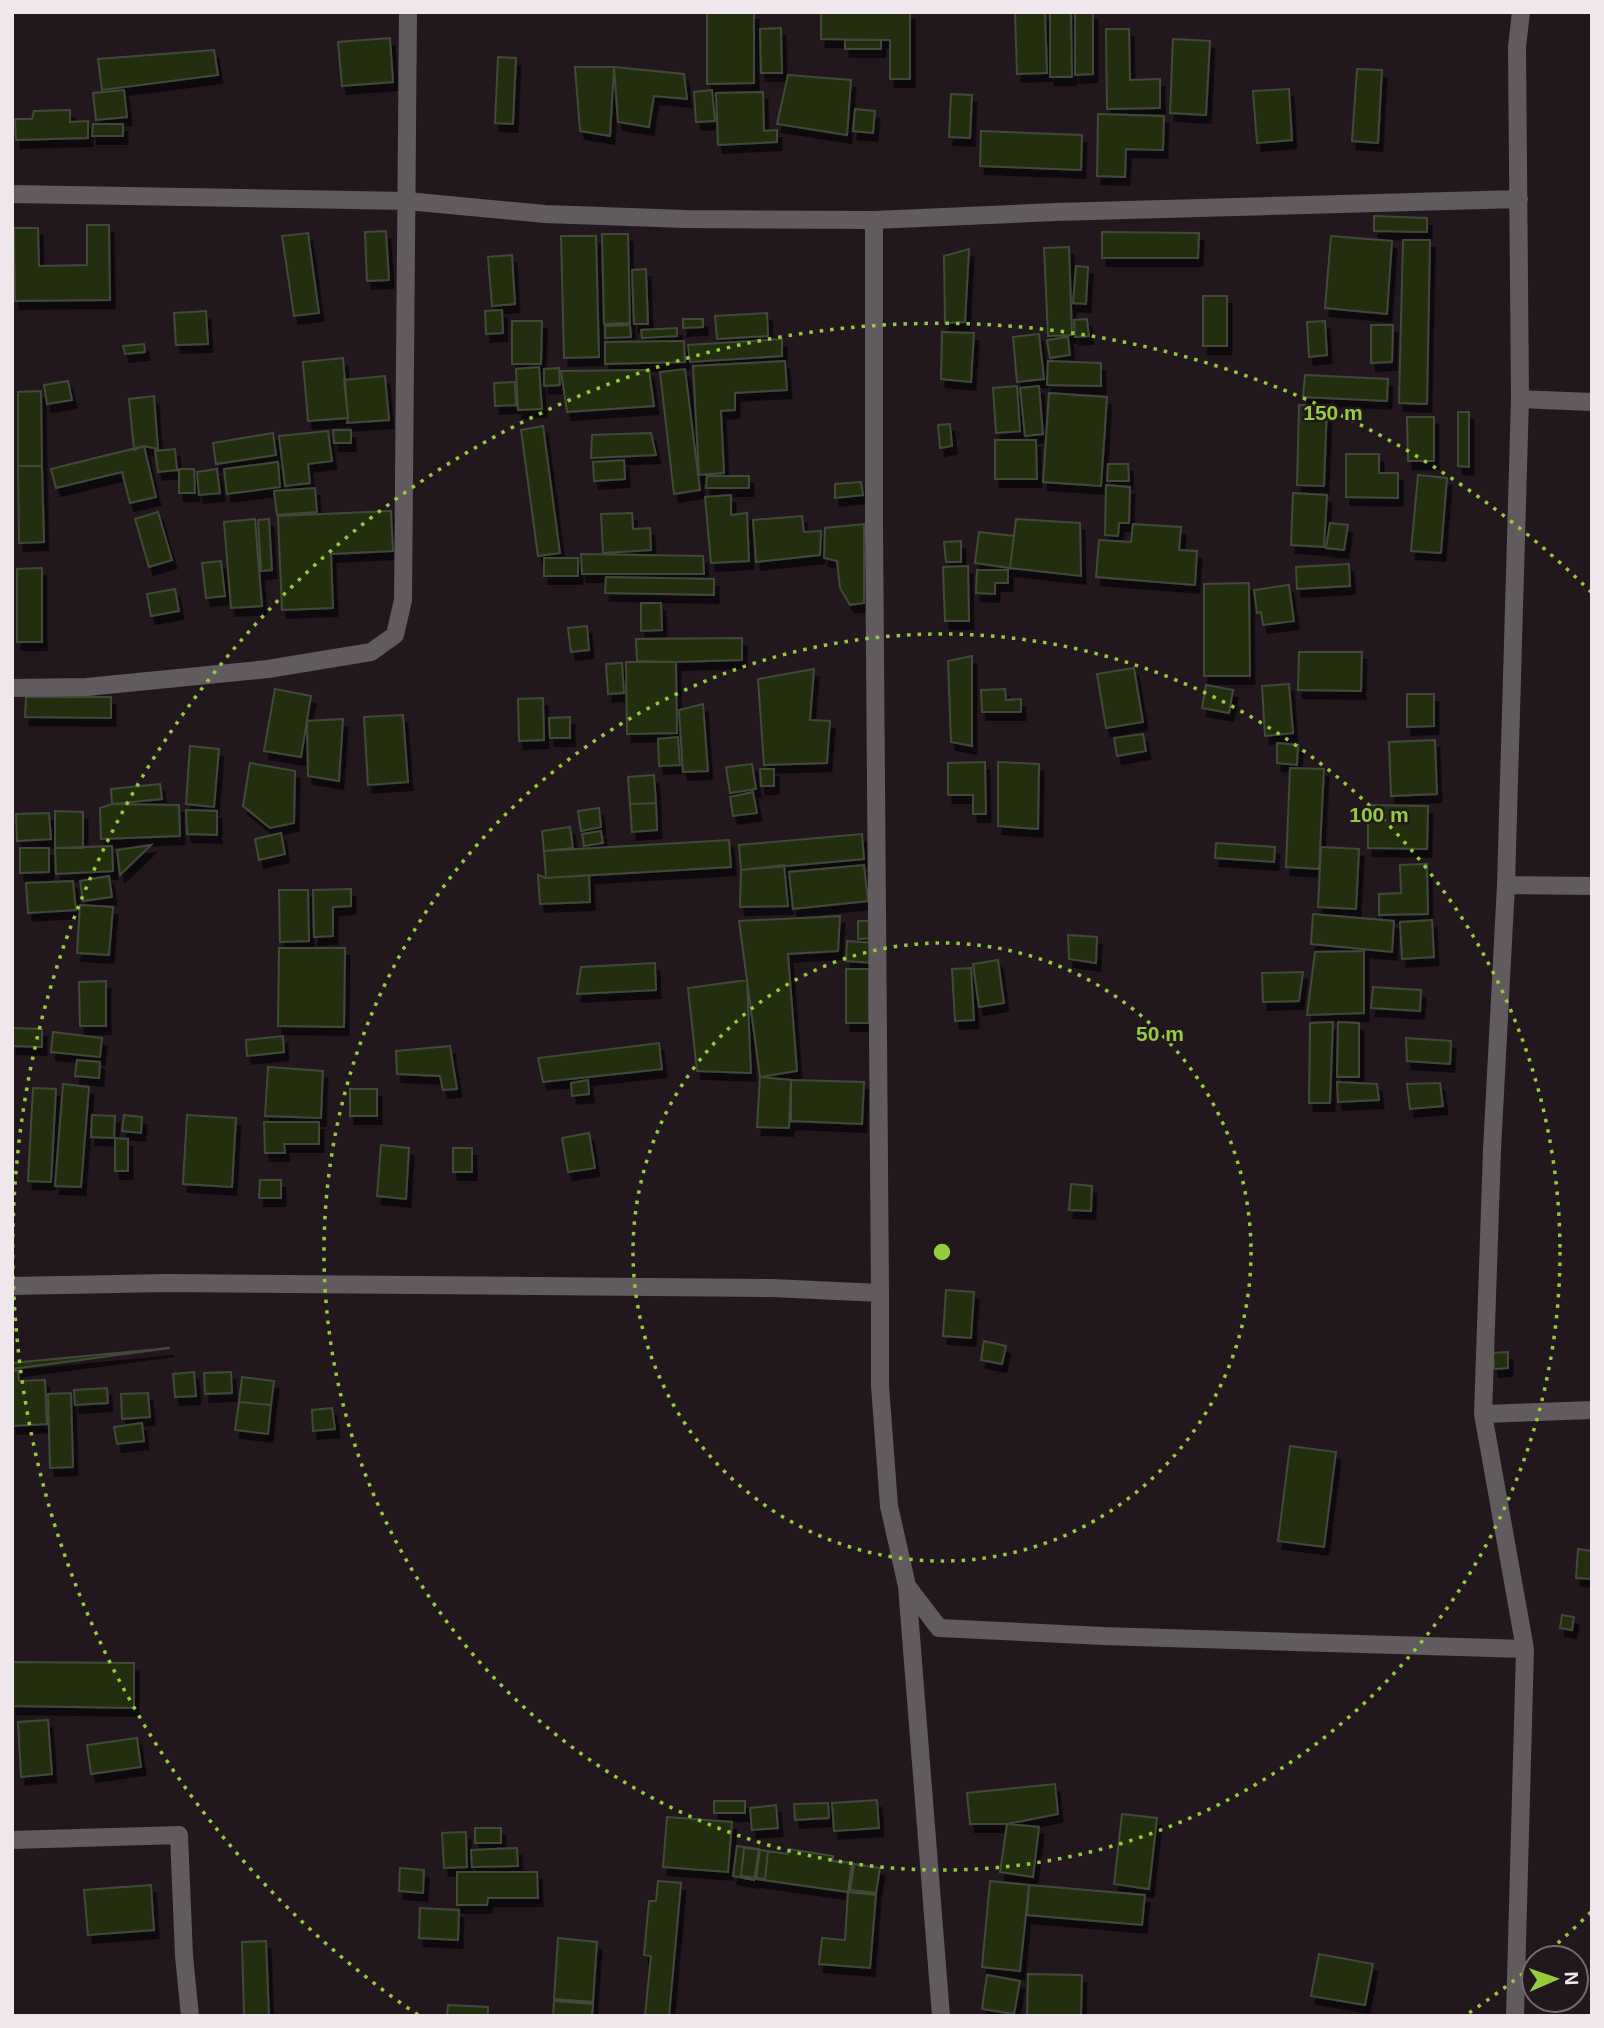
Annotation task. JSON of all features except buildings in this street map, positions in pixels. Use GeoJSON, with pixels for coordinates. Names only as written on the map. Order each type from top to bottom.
{"type":"FeatureCollection","features":[{"type":"Feature","properties":{"kind":"street"},"geometry":{"type":"LineString","coordinates":[[12,688],[87,687],[268,669],[371,652],[395,635],[403,600],[408,12]]}},
{"type":"Feature","properties":{"kind":"street"},"geometry":{"type":"LineString","coordinates":[[1515,2016],[1525,1650],[1483,1414],[1492,1150],[1506,885],[1520,399],[1517,47],[1521,12]]}},
{"type":"Feature","properties":{"kind":"street"},"geometry":{"type":"LineString","coordinates":[[12,194],[407,201],[545,214],[686,219],[874,220],[1055,212],[1519,199]]}},
{"type":"Feature","properties":{"kind":"street"},"geometry":{"type":"LineString","coordinates":[[874,220],[880,1386],[889,1506],[907,1586],[941,2016]]}},
{"type":"Feature","properties":{"kind":"street"},"geometry":{"type":"LineString","coordinates":[[1520,399],[1592,402]]}},
{"type":"Feature","properties":{"kind":"street"},"geometry":{"type":"LineString","coordinates":[[1506,885],[1592,886]]}},
{"type":"Feature","properties":{"kind":"street"},"geometry":{"type":"LineString","coordinates":[[12,1286],[180,1283],[772,1288],[880,1293]]}},
{"type":"Feature","properties":{"kind":"street"},"geometry":{"type":"LineString","coordinates":[[1483,1414],[1592,1410]]}},
{"type":"Feature","properties":{"kind":"street"},"geometry":{"type":"LineString","coordinates":[[907,1586],[939,1628],[1525,1650]]}},
{"type":"Feature","properties":{"kind":"street"},"geometry":{"type":"LineString","coordinates":[[12,1840],[179,1835],[184,1956],[190,2016]]}}]}
